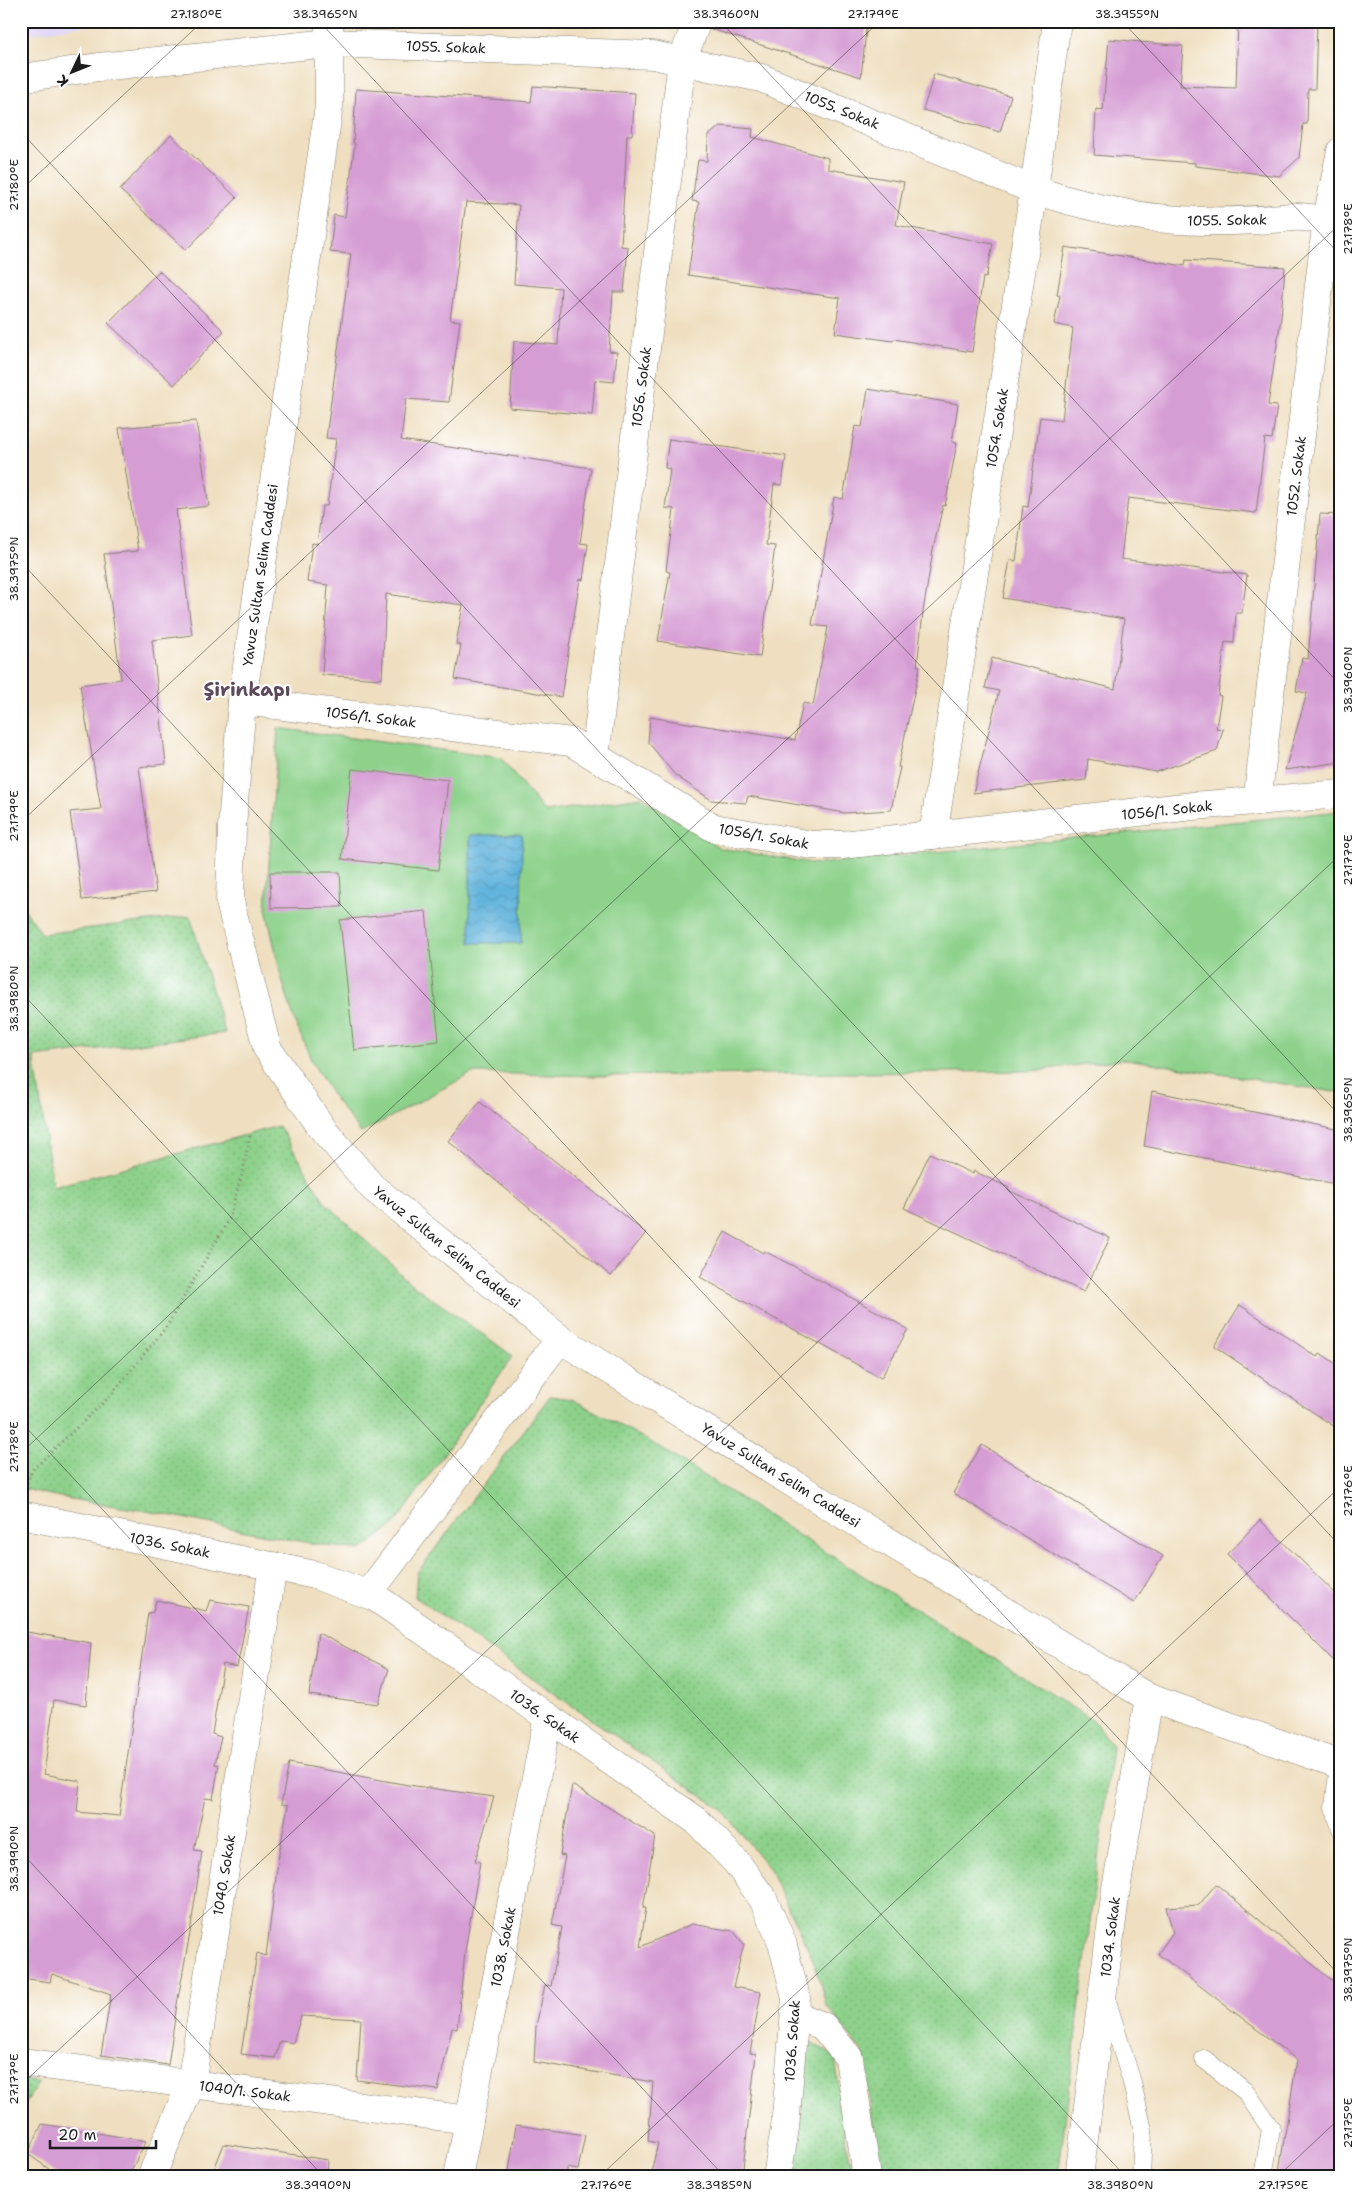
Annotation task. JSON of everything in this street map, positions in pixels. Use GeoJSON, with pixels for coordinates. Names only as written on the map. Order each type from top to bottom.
{"type":"FeatureCollection","features":[{"type":"Feature","properties":{"kind":"street","name":"1056. Sokak"},"geometry":{"type":"LineString","coordinates":[[596,756],[682,61],[697,21]]}},
{"type":"Feature","properties":{"kind":"street","name":"1054. Sokak"},"geometry":{"type":"LineString","coordinates":[[933,835],[1034,190],[1057,21]]}},
{"type":"Feature","properties":{"kind":"street","name":"1055. Sokak"},"geometry":{"type":"LineString","coordinates":[[21,78],[329,32],[653,55],[761,78],[1034,190],[1081,205],[1137,217],[1165,220],[1242,222],[1334,215]]}},
{"type":"Feature","properties":{"kind":"street","name":"Yavuz Sultan Selim Caddesi"},"geometry":{"type":"LineString","coordinates":[[329,32],[329,106],[242,701],[232,827],[230,902],[267,1048],[322,1128],[372,1188],[560,1339],[844,1514],[1149,1698],[1340,1765]]}},
{"type":"Feature","properties":{"kind":"street","name":"1052. Sokak"},"geometry":{"type":"LineString","coordinates":[[1257,802],[1341,151]]}},
{"type":"Feature","properties":{"kind":"street","name":"1056/1. Sokak"},"geometry":{"type":"LineString","coordinates":[[242,701],[571,742],[714,828],[812,845],[842,845],[1193,806],[1341,794]]}},
{"type":"Feature","properties":{"kind":"street"},"geometry":{"type":"LineString","coordinates":[[368,1594],[560,1339]]}},
{"type":"Feature","properties":{"kind":"street","name":"1036. Sokak"},"geometry":{"type":"LineString","coordinates":[[21,1515],[315,1575],[368,1594],[697,1822],[737,1862],[763,1899],[782,1942],[796,1998],[785,2128],[777,2177]]}},
{"type":"Feature","properties":{"kind":"street","name":"1040. Sokak"},"geometry":{"type":"LineString","coordinates":[[151,2177],[190,2084],[273,1566]]}},
{"type":"Feature","properties":{"kind":"street","name":"1034. Sokak"},"geometry":{"type":"LineString","coordinates":[[1079,2177],[1116,1889],[1149,1698]]}},
{"type":"Feature","properties":{"kind":"street","name":"1038. Sokak"},"geometry":{"type":"LineString","coordinates":[[458,2177],[548,1718]]}},
{"type":"Feature","properties":{"kind":"street"},"geometry":{"type":"LineString","coordinates":[[795,2015],[823,2026],[848,2058],[867,2177]]}},
{"type":"Feature","properties":{"kind":"street","name":"1040/1. Sokak"},"geometry":{"type":"LineString","coordinates":[[21,2062],[469,2120]]}},
{"type":"Feature","properties":{"kind":"lane"},"geometry":{"type":"LineString","coordinates":[[1340,1765],[1334,1806],[1341,1829]]}},
{"type":"Feature","properties":{"kind":"lane"},"geometry":{"type":"LineString","coordinates":[[1103,1990],[1131,2078],[1143,2130],[1141,2177]]}},
{"type":"Feature","properties":{"kind":"lane"},"geometry":{"type":"LineString","coordinates":[[1204,2058],[1246,2092],[1271,2129],[1263,2177]]}},
{"type":"Feature","properties":{"kind":"path"},"geometry":{"type":"LineString","coordinates":[[25,1488],[32,1470],[110,1396],[167,1326],[229,1220],[243,1171],[250,1135]]}},
{"type":"Feature","properties":{"kind":"shaded area"},"geometry":{"type":"Polygon","coordinates":[[[21,21],[118,21],[21,35],[21,21]]]}},
{"type":"Feature","properties":{"kind":"green space"},"geometry":{"type":"Polygon","coordinates":[[[278,728],[501,758],[545,812],[641,797],[720,848],[817,864],[1341,811],[1341,1090],[1334,1092],[1126,1059],[1031,1071],[595,1076],[472,1073],[361,1133],[334,1098],[312,1062],[295,1022],[281,976],[266,909],[278,728]]]}},
{"type":"Feature","properties":{"kind":"green space"},"geometry":{"type":"Polygon","coordinates":[[[21,904],[42,934],[190,916],[225,1033],[34,1057],[53,1187],[279,1126],[325,1202],[409,1282],[513,1356],[394,1525],[361,1550],[287,1539],[21,1488],[21,904]]]}},
{"type":"Feature","properties":{"kind":"green space"},"geometry":{"type":"Polygon","coordinates":[[[550,1396],[572,1399],[649,1441],[1095,1722],[1112,1747],[1058,2177],[880,2177],[863,2053],[826,2005],[815,1964],[769,1868],[721,1809],[415,1597],[417,1573],[550,1396]]]}},
{"type":"Feature","properties":{"kind":"green space"},"geometry":{"type":"Polygon","coordinates":[[[808,2040],[835,2057],[845,2139],[855,2177],[795,2177],[808,2040]]]}},
{"type":"Feature","properties":{"kind":"green space"},"geometry":{"type":"Polygon","coordinates":[[[21,2080],[39,2082],[21,2110],[21,2080]]]}},
{"type":"Feature","properties":{"kind":"water"},"geometry":{"type":"Polygon","coordinates":[[[470,835],[522,835],[521,943],[470,943],[470,835]]]}},
{"type":"Feature","properties":{"kind":"building"},"geometry":{"type":"Polygon","coordinates":[[[712,21],[867,21],[861,77],[711,29],[712,21]]]}},
{"type":"Feature","properties":{"kind":"building"},"geometry":{"type":"Polygon","coordinates":[[[1238,21],[1317,21],[1315,89],[1308,89],[1307,124],[1303,124],[1299,158],[1279,176],[1195,166],[1195,163],[1094,155],[1096,109],[1103,110],[1109,39],[1183,46],[1180,86],[1236,88],[1238,21]]]}},
{"type":"Feature","properties":{"kind":"building"},"geometry":{"type":"Polygon","coordinates":[[[934,74],[1011,96],[1000,132],[923,110],[934,74]]]}},
{"type":"Feature","properties":{"kind":"building"},"geometry":{"type":"Polygon","coordinates":[[[533,86],[635,93],[632,135],[627,135],[621,246],[628,247],[624,292],[613,292],[609,351],[617,352],[614,382],[595,380],[592,415],[510,408],[514,341],[558,345],[561,288],[514,284],[519,205],[466,202],[450,320],[460,321],[449,402],[406,399],[401,440],[591,468],[580,543],[588,544],[583,580],[580,579],[561,697],[455,679],[461,645],[456,644],[463,605],[386,594],[382,679],[322,675],[328,585],[307,582],[312,543],[317,544],[322,506],[327,506],[336,439],[326,438],[351,254],[330,252],[334,215],[345,217],[355,143],[353,143],[356,89],[531,102],[533,86]]]}},
{"type":"Feature","properties":{"kind":"building"},"geometry":{"type":"Polygon","coordinates":[[[720,126],[753,129],[752,137],[828,158],[828,169],[904,182],[896,225],[993,244],[986,278],[983,277],[972,352],[894,339],[893,341],[835,333],[840,298],[688,275],[699,202],[692,201],[698,160],[707,161],[708,136],[720,126]]]}},
{"type":"Feature","properties":{"kind":"building"},"geometry":{"type":"Polygon","coordinates":[[[171,135],[237,198],[186,250],[120,190],[171,135]]]}},
{"type":"Feature","properties":{"kind":"building"},"geometry":{"type":"Polygon","coordinates":[[[1065,247],[1185,266],[1186,260],[1285,267],[1281,318],[1268,405],[1277,406],[1272,439],[1265,438],[1256,513],[1128,498],[1121,559],[1247,575],[1242,613],[1236,613],[1234,643],[1225,642],[1218,695],[1221,696],[1216,728],[1223,729],[1217,751],[1156,772],[1088,759],[1086,780],[973,793],[999,691],[985,688],[992,658],[1115,689],[1124,619],[1003,598],[1010,560],[1016,561],[1023,506],[1028,507],[1040,417],[1062,420],[1073,328],[1054,324],[1060,296],[1057,295],[1065,247]]]}},
{"type":"Feature","properties":{"kind":"building"},"geometry":{"type":"Polygon","coordinates":[[[159,271],[224,331],[174,385],[108,323],[159,271]]]}},
{"type":"Feature","properties":{"kind":"building"},"geometry":{"type":"Polygon","coordinates":[[[868,389],[958,404],[952,442],[957,443],[945,506],[943,505],[933,550],[923,612],[917,666],[920,666],[898,767],[900,767],[891,810],[845,813],[748,796],[746,803],[711,800],[675,775],[648,742],[650,717],[795,740],[803,703],[813,705],[828,627],[812,625],[834,497],[843,499],[855,426],[862,427],[868,389]]]}},
{"type":"Feature","properties":{"kind":"building"},"geometry":{"type":"Polygon","coordinates":[[[196,421],[209,506],[176,510],[192,635],[152,640],[166,764],[139,767],[156,892],[82,900],[70,812],[101,809],[80,685],[121,679],[104,554],[138,551],[119,428],[196,421]]]}},
{"type":"Feature","properties":{"kind":"building"},"geometry":{"type":"Polygon","coordinates":[[[669,439],[786,456],[782,485],[774,484],[766,545],[775,546],[760,657],[658,641],[670,572],[666,571],[674,509],[665,508],[670,469],[665,468],[669,439]]]}},
{"type":"Feature","properties":{"kind":"building"},"geometry":{"type":"Polygon","coordinates":[[[1320,514],[1341,515],[1341,762],[1285,770],[1307,693],[1296,691],[1302,658],[1308,659],[1320,514]]]}},
{"type":"Feature","properties":{"kind":"building"},"geometry":{"type":"Polygon","coordinates":[[[352,769],[448,780],[438,870],[342,859],[352,769]]]}},
{"type":"Feature","properties":{"kind":"building"},"geometry":{"type":"Polygon","coordinates":[[[270,872],[340,872],[342,907],[271,908],[270,872]]]}},
{"type":"Feature","properties":{"kind":"building"},"geometry":{"type":"Polygon","coordinates":[[[426,911],[439,1041],[354,1050],[340,920],[426,911]]]}},
{"type":"Feature","properties":{"kind":"building"},"geometry":{"type":"Polygon","coordinates":[[[1152,1091],[1341,1130],[1341,1185],[1144,1146],[1152,1091]]]}},
{"type":"Feature","properties":{"kind":"building"},"geometry":{"type":"Polygon","coordinates":[[[480,1102],[646,1233],[611,1276],[448,1141],[480,1102]]]}},
{"type":"Feature","properties":{"kind":"building"},"geometry":{"type":"Polygon","coordinates":[[[930,1153],[973,1174],[974,1171],[1009,1188],[1008,1190],[1110,1238],[1084,1292],[904,1208],[930,1153]]]}},
{"type":"Feature","properties":{"kind":"building"},"geometry":{"type":"Polygon","coordinates":[[[725,1232],[763,1253],[764,1251],[807,1273],[908,1329],[881,1378],[700,1277],[725,1232]]]}},
{"type":"Feature","properties":{"kind":"building"},"geometry":{"type":"Polygon","coordinates":[[[1240,1305],[1317,1357],[1320,1353],[1341,1367],[1341,1431],[1214,1346],[1240,1305]]]}},
{"type":"Feature","properties":{"kind":"building"},"geometry":{"type":"Polygon","coordinates":[[[982,1445],[1163,1556],[1134,1603],[953,1493],[982,1445]]]}},
{"type":"Feature","properties":{"kind":"building"},"geometry":{"type":"Polygon","coordinates":[[[1260,1520],[1341,1599],[1341,1668],[1227,1554],[1260,1520]]]}},
{"type":"Feature","properties":{"kind":"building"},"geometry":{"type":"Polygon","coordinates":[[[156,1600],[206,1611],[210,1600],[249,1607],[237,1667],[223,1664],[212,1734],[221,1737],[215,1764],[219,1765],[213,1799],[205,1798],[194,1850],[202,1851],[168,2065],[101,2055],[111,1994],[52,1974],[50,1982],[21,1978],[21,1631],[91,1643],[86,1705],[54,1700],[44,1774],[80,1781],[77,1812],[119,1816],[148,1613],[153,1612],[156,1600]]]}},
{"type":"Feature","properties":{"kind":"building"},"geometry":{"type":"Polygon","coordinates":[[[318,1633],[389,1669],[378,1704],[309,1695],[318,1633]]]}},
{"type":"Feature","properties":{"kind":"building"},"geometry":{"type":"Polygon","coordinates":[[[289,1763],[408,1785],[494,1797],[475,1861],[480,1862],[465,1951],[457,2029],[452,2028],[438,2090],[357,2080],[361,2019],[301,2016],[293,2043],[280,2041],[275,2058],[241,2054],[257,1953],[266,1956],[279,1854],[288,1805],[281,1804],[289,1763]]]}},
{"type":"Feature","properties":{"kind":"building"},"geometry":{"type":"Polygon","coordinates":[[[572,1785],[655,1836],[643,1908],[646,1908],[640,1947],[692,1924],[733,1931],[744,1944],[733,1987],[761,1992],[750,2053],[756,2054],[742,2177],[650,2177],[658,2143],[648,2141],[653,2082],[534,2062],[536,2026],[545,1985],[551,1986],[562,1927],[552,1925],[565,1856],[560,1855],[572,1785]]]}},
{"type":"Feature","properties":{"kind":"building"},"geometry":{"type":"Polygon","coordinates":[[[1216,1884],[1341,1988],[1341,2177],[1278,2177],[1297,2060],[1158,1954],[1173,1932],[1166,1907],[1199,1905],[1216,1884]]]}},
{"type":"Feature","properties":{"kind":"building"},"geometry":{"type":"Polygon","coordinates":[[[42,2124],[146,2141],[128,2177],[60,2177],[28,2154],[42,2124]]]}},
{"type":"Feature","properties":{"kind":"building"},"geometry":{"type":"Polygon","coordinates":[[[516,2125],[585,2135],[578,2170],[567,2168],[567,2177],[508,2177],[516,2125]]]}},
{"type":"Feature","properties":{"kind":"building"},"geometry":{"type":"Polygon","coordinates":[[[224,2144],[328,2160],[327,2177],[211,2177],[224,2144]]]}},
{"type":"Feature","properties":{"kind":"district","name":"Şirinkapı"},"geometry":{"type":"Point","coordinates":[247,689]}}]}
